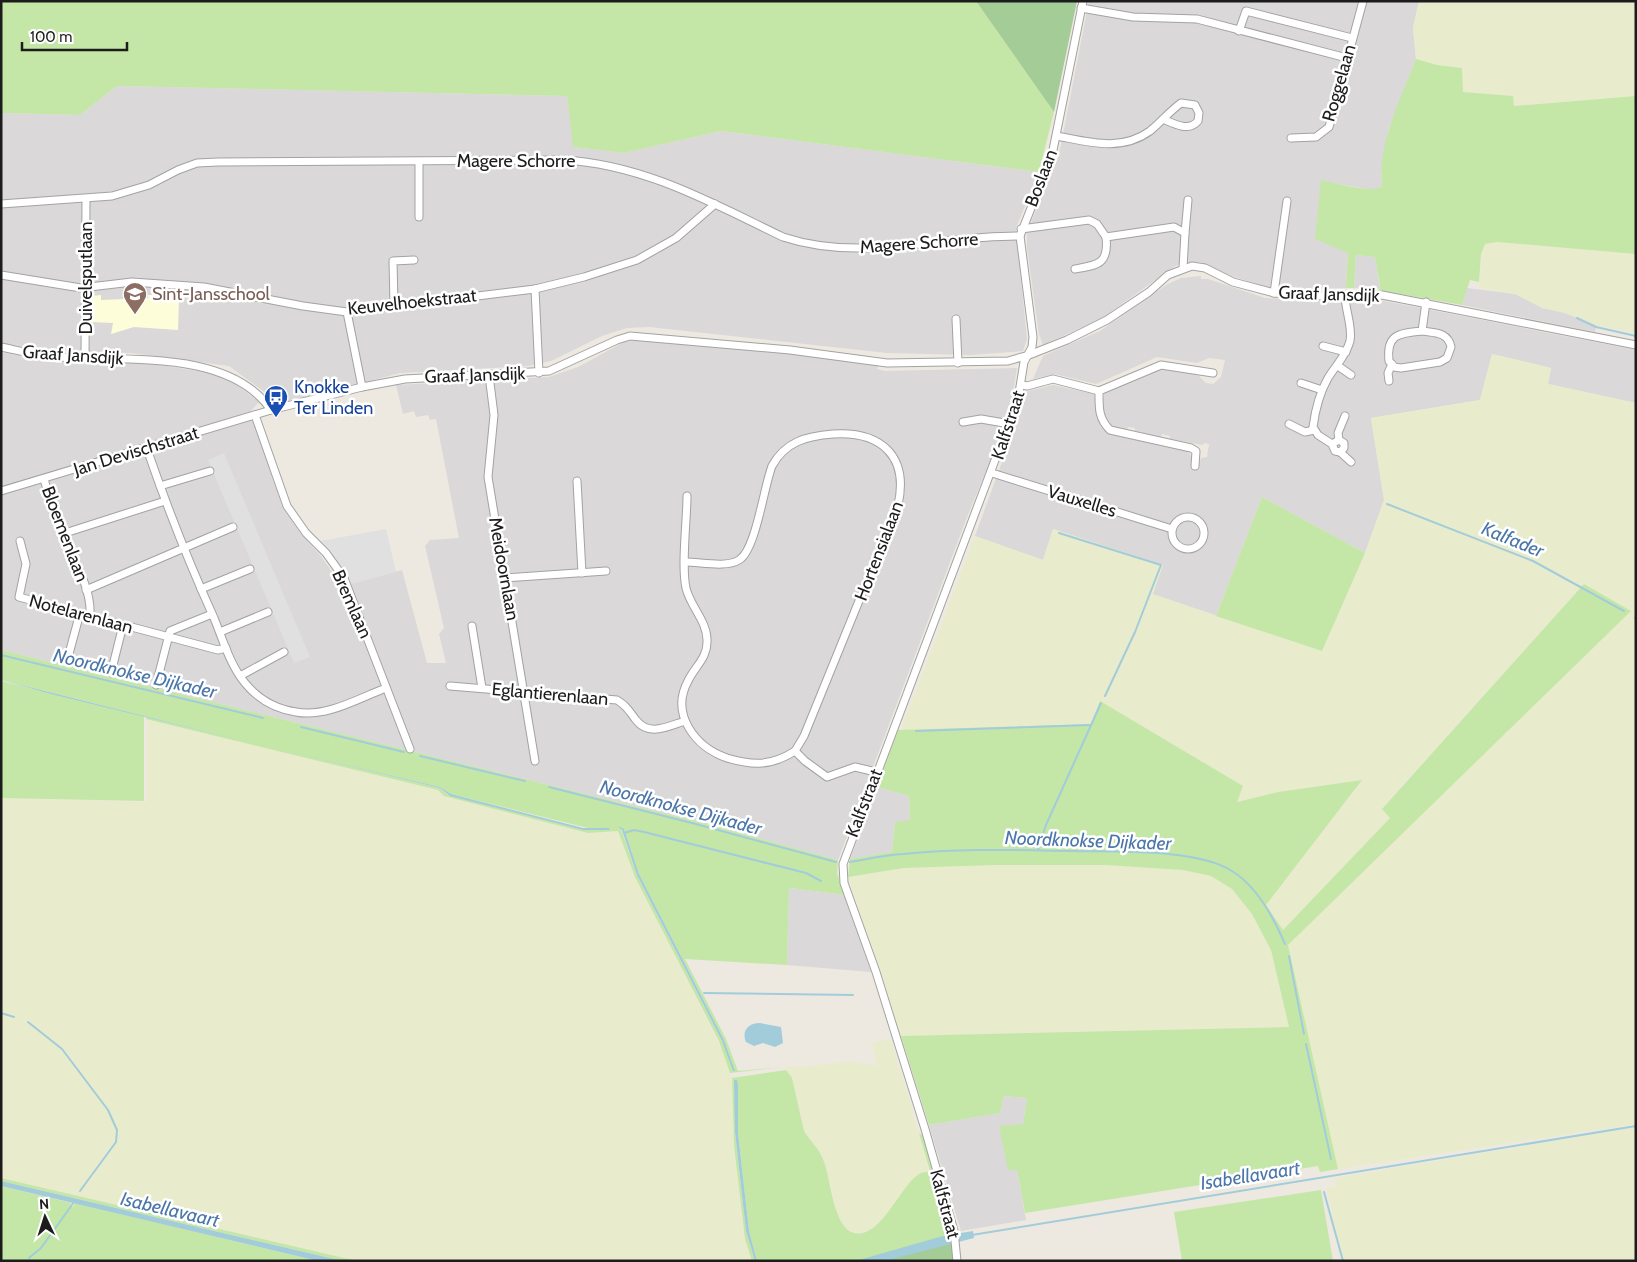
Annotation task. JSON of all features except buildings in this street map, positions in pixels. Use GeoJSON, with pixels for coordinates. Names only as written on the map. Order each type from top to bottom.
{"type":"FeatureCollection","features":[{"type":"Feature","properties":{"kind":"street"},"geometry":{"type":"LineString","coordinates":[[1239,31],[1248,1]]}},
{"type":"Feature","properties":{"kind":"street","name":"Roggelaan"},"geometry":{"type":"LineString","coordinates":[[1291,138],[1316,137],[1329,127],[1363,1]]}},
{"type":"Feature","properties":{"kind":"street"},"geometry":{"type":"LineString","coordinates":[[1082,5],[1133,18],[1197,19],[1347,58]]}},
{"type":"Feature","properties":{"kind":"street","name":"Boslaan"},"geometry":{"type":"LineString","coordinates":[[1021,232],[1045,176],[1057,136],[1082,5]]}},
{"type":"Feature","properties":{"kind":"street"},"geometry":{"type":"LineString","coordinates":[[1246,10],[1352,38]]}},
{"type":"Feature","properties":{"kind":"street"},"geometry":{"type":"LineString","coordinates":[[1057,136],[1096,143],[1124,143],[1141,136],[1181,103],[1195,105],[1199,113],[1198,121],[1190,127],[1163,119]]}},
{"type":"Feature","properties":{"kind":"street","name":"Magere Schorre"},"geometry":{"type":"LineString","coordinates":[[1,204],[86,199],[129,192],[197,164],[218,162],[594,161],[671,183],[783,237],[801,243],[840,249],[895,248],[1021,232],[1089,220],[1098,224],[1106,236]]}},
{"type":"Feature","properties":{"kind":"street"},"geometry":{"type":"LineString","coordinates":[[419,162],[419,217]]}},
{"type":"Feature","properties":{"kind":"street","name":"Duivelsputlaan"},"geometry":{"type":"LineString","coordinates":[[85,358],[87,286],[86,199]]}},
{"type":"Feature","properties":{"kind":"street"},"geometry":{"type":"LineString","coordinates":[[1183,268],[1188,200]]}},
{"type":"Feature","properties":{"kind":"street"},"geometry":{"type":"LineString","coordinates":[[1274,293],[1287,201]]}},
{"type":"Feature","properties":{"kind":"street","name":"Keuvelhoekstraat"},"geometry":{"type":"LineString","coordinates":[[1,275],[81,288],[132,282],[204,287],[303,306],[348,312],[534,289],[584,277],[637,260],[676,238],[715,204]]}},
{"type":"Feature","properties":{"kind":"street"},"geometry":{"type":"LineString","coordinates":[[1075,269],[1094,266],[1103,259],[1108,249],[1106,236],[1174,227],[1185,233]]}},
{"type":"Feature","properties":{"kind":"street"},"geometry":{"type":"LineString","coordinates":[[1021,232],[1033,337],[1029,355]]}},
{"type":"Feature","properties":{"kind":"street"},"geometry":{"type":"LineString","coordinates":[[394,305],[393,261],[414,260]]}},
{"type":"Feature","properties":{"kind":"street","name":"Graaf Jansdijk"},"geometry":{"type":"LineString","coordinates":[[1,347],[39,355],[142,360],[220,371],[252,389],[272,410],[405,378],[539,373],[559,368],[617,340],[638,335],[790,350],[887,363],[958,363],[1008,360],[1029,355],[1067,340],[1107,320],[1149,292],[1168,275],[1192,266],[1205,268],[1233,282],[1274,293],[1309,296],[1382,295],[1426,302],[1636,345]]}},
{"type":"Feature","properties":{"kind":"street"},"geometry":{"type":"LineString","coordinates":[[534,289],[539,373]]}},
{"type":"Feature","properties":{"kind":"street"},"geometry":{"type":"LineString","coordinates":[[1314,430],[1314,422],[1322,390],[1346,352],[1351,333],[1345,311],[1345,295]]}},
{"type":"Feature","properties":{"kind":"street"},"geometry":{"type":"LineString","coordinates":[[1422,331],[1426,302]]}},
{"type":"Feature","properties":{"kind":"street"},"geometry":{"type":"LineString","coordinates":[[348,312],[362,387]]}},
{"type":"Feature","properties":{"kind":"street"},"geometry":{"type":"LineString","coordinates":[[956,319],[958,363]]}},
{"type":"Feature","properties":{"kind":"street"},"geometry":{"type":"LineString","coordinates":[[1422,331],[1442,334],[1447,337],[1451,348],[1447,358],[1440,362],[1401,368],[1389,361],[1388,352],[1392,339],[1408,332],[1422,331]]}},
{"type":"Feature","properties":{"kind":"street"},"geometry":{"type":"LineString","coordinates":[[1323,346],[1346,352]]}},
{"type":"Feature","properties":{"kind":"street","name":"Kalfstraat"},"geometry":{"type":"LineString","coordinates":[[958,1261],[954,1231],[896,1036],[843,877],[845,856],[1010,424],[1022,384],[1024,362],[1029,355]]}},
{"type":"Feature","properties":{"kind":"street"},"geometry":{"type":"LineString","coordinates":[[1389,381],[1388,373],[1392,364]]}},
{"type":"Feature","properties":{"kind":"street"},"geometry":{"type":"LineString","coordinates":[[1022,384],[1027,386],[1053,379],[1099,390],[1161,365],[1212,373]]}},
{"type":"Feature","properties":{"kind":"street"},"geometry":{"type":"LineString","coordinates":[[1338,366],[1351,376]]}},
{"type":"Feature","properties":{"kind":"street","name":"Meidoornlaan"},"geometry":{"type":"LineString","coordinates":[[489,375],[494,415],[488,477],[525,690],[535,761]]}},
{"type":"Feature","properties":{"kind":"street"},"geometry":{"type":"LineString","coordinates":[[1301,383],[1322,390]]}},
{"type":"Feature","properties":{"kind":"street"},"geometry":{"type":"LineString","coordinates":[[1099,390],[1099,413],[1103,423],[1110,430],[1191,448],[1196,451],[1195,466]]}},
{"type":"Feature","properties":{"kind":"street","name":"Jan Devischstraat"},"geometry":{"type":"LineString","coordinates":[[1,491],[147,449],[272,410]]}},
{"type":"Feature","properties":{"kind":"street","name":"Bremlaan"},"geometry":{"type":"LineString","coordinates":[[255,415],[286,506],[306,533],[326,553],[344,578],[410,749]]}},
{"type":"Feature","properties":{"kind":"street"},"geometry":{"type":"LineString","coordinates":[[1340,452],[1344,447],[1339,440],[1338,433],[1345,416]]}},
{"type":"Feature","properties":{"kind":"street"},"geometry":{"type":"LineString","coordinates":[[963,422],[981,419],[1010,424]]}},
{"type":"Feature","properties":{"kind":"street"},"geometry":{"type":"LineString","coordinates":[[1289,424],[1306,432],[1314,430]]}},
{"type":"Feature","properties":{"kind":"street"},"geometry":{"type":"LineString","coordinates":[[1314,430],[1332,444],[1333,450],[1340,452],[1351,462]]}},
{"type":"Feature","properties":{"kind":"street","name":"Hortensialaan"},"geometry":{"type":"LineString","coordinates":[[686,562],[730,563],[740,560],[750,547],[772,466],[776,458],[792,444],[814,436],[850,433],[872,438],[891,452],[901,476],[901,492],[898,505],[804,736],[795,751]]}},
{"type":"Feature","properties":{"kind":"street"},"geometry":{"type":"LineString","coordinates":[[1332,444],[1339,440]]}},
{"type":"Feature","properties":{"kind":"street"},"geometry":{"type":"LineString","coordinates":[[147,449],[165,501],[226,648],[240,676],[262,700],[284,710],[298,713],[328,710],[386,688]]}},
{"type":"Feature","properties":{"kind":"street"},"geometry":{"type":"LineString","coordinates":[[160,486],[210,471]]}},
{"type":"Feature","properties":{"kind":"street","name":"Vauxelles"},"geometry":{"type":"LineString","coordinates":[[992,473],[1172,529]]}},
{"type":"Feature","properties":{"kind":"street","name":"Bloemenlaan"},"geometry":{"type":"LineString","coordinates":[[44,479],[62,534],[91,604],[90,616]]}},
{"type":"Feature","properties":{"kind":"street"},"geometry":{"type":"LineString","coordinates":[[577,481],[582,573]]}},
{"type":"Feature","properties":{"kind":"street"},"geometry":{"type":"LineString","coordinates":[[687,496],[686,587],[707,634],[707,649],[685,690],[682,701],[685,721],[696,740],[711,752],[747,764],[771,763],[795,751],[827,777],[855,767],[876,772]]}},
{"type":"Feature","properties":{"kind":"street"},"geometry":{"type":"LineString","coordinates":[[62,534],[165,501]]}},
{"type":"Feature","properties":{"kind":"street"},"geometry":{"type":"LineString","coordinates":[[1189,517],[1201,524],[1204,536],[1198,546],[1186,550],[1179,547],[1173,541],[1172,529],[1181,519],[1189,517]]}},
{"type":"Feature","properties":{"kind":"street","name":"Bloemenlaan"},"geometry":{"type":"LineString","coordinates":[[86,590],[232,526]]}},
{"type":"Feature","properties":{"kind":"street","name":"Notelarenlaan"},"geometry":{"type":"LineString","coordinates":[[20,542],[26,564],[20,597],[218,650],[226,648]]}},
{"type":"Feature","properties":{"kind":"street"},"geometry":{"type":"LineString","coordinates":[[201,589],[250,569]]}},
{"type":"Feature","properties":{"kind":"street"},"geometry":{"type":"LineString","coordinates":[[506,578],[606,571]]}},
{"type":"Feature","properties":{"kind":"street"},"geometry":{"type":"LineString","coordinates":[[220,632],[268,612]]}},
{"type":"Feature","properties":{"kind":"street"},"geometry":{"type":"LineString","coordinates":[[67,661],[80,613]]}},
{"type":"Feature","properties":{"kind":"street"},"geometry":{"type":"LineString","coordinates":[[156,685],[170,631],[212,614]]}},
{"type":"Feature","properties":{"kind":"street"},"geometry":{"type":"LineString","coordinates":[[111,673],[123,625]]}},
{"type":"Feature","properties":{"kind":"street","name":"Eglantierenlaan"},"geometry":{"type":"LineString","coordinates":[[472,626],[482,688]]}},
{"type":"Feature","properties":{"kind":"street"},"geometry":{"type":"LineString","coordinates":[[240,676],[284,652]]}},
{"type":"Feature","properties":{"kind":"street","name":"Eglantierenlaan"},"geometry":{"type":"LineString","coordinates":[[450,686],[525,690],[617,700],[628,707],[643,727],[655,730],[685,721]]}},
{"type":"Feature","properties":{"kind":"shaded area"},"geometry":{"type":"Polygon","coordinates":[[[1089,1],[1419,1],[1413,28],[1416,59],[1388,131],[1381,176],[1382,187],[1377,190],[1321,181],[1348,253],[1346,288],[1310,289],[1271,285],[1270,288],[1232,276],[1200,262],[1185,262],[1175,266],[1102,318],[1043,345],[1039,334],[1027,248],[1027,232],[1059,155],[1089,1]]]}},
{"type":"Feature","properties":{"kind":"shaded area"},"geometry":{"type":"Polygon","coordinates":[[[1419,1],[1636,1],[1636,96],[1514,106],[1513,96],[1463,92],[1437,65],[1416,59],[1413,28],[1419,1]]]}},
{"type":"Feature","properties":{"kind":"shaded area"},"geometry":{"type":"Polygon","coordinates":[[[117,86],[567,96],[574,147],[624,153],[721,131],[1039,172],[1016,228],[1027,339],[1023,351],[970,355],[887,353],[649,327],[627,328],[602,336],[551,361],[528,366],[400,373],[281,404],[229,366],[132,353],[52,351],[1,343],[1,113],[80,115],[117,86]]]}},
{"type":"Feature","properties":{"kind":"shaded area"},"geometry":{"type":"Polygon","coordinates":[[[1497,242],[1636,254],[1636,333],[1596,325],[1569,314],[1542,308],[1515,294],[1479,288],[1481,254],[1485,244],[1497,242]]]}},
{"type":"Feature","properties":{"kind":"shaded area"},"geometry":{"type":"Polygon","coordinates":[[[1356,255],[1375,257],[1380,288],[1354,288],[1356,255]]]}},
{"type":"Feature","properties":{"kind":"shaded area"},"geometry":{"type":"Polygon","coordinates":[[[1201,276],[1201,279],[1208,279],[1265,298],[1317,301],[1379,300],[1636,350],[1636,403],[1548,384],[1551,368],[1492,354],[1480,400],[1371,418],[1384,500],[1365,553],[1262,497],[1216,616],[1152,594],[1163,565],[1053,529],[1043,560],[975,536],[1028,391],[1053,385],[1094,394],[1098,416],[1105,427],[1185,449],[1193,458],[1191,468],[1198,468],[1201,458],[1207,457],[1209,444],[1204,443],[1203,445],[1170,439],[1170,436],[1162,434],[1161,437],[1135,431],[1135,428],[1128,427],[1127,430],[1112,426],[1103,414],[1102,405],[1105,391],[1159,368],[1193,374],[1199,376],[1206,383],[1213,384],[1221,377],[1225,360],[1209,358],[1197,363],[1157,357],[1096,384],[1055,374],[1033,379],[1043,356],[1100,331],[1166,285],[1181,278],[1201,276]]]}},
{"type":"Feature","properties":{"kind":"shaded area"},"geometry":{"type":"Polygon","coordinates":[[[1467,288],[1515,294],[1596,325],[1595,332],[1462,305],[1467,288]]]}},
{"type":"Feature","properties":{"kind":"shaded area","name":"Sint-Jansschool"},"geometry":{"type":"Polygon","coordinates":[[[101,295],[101,300],[148,298],[148,295],[153,295],[155,298],[179,298],[178,330],[134,327],[111,334],[113,323],[91,322],[91,296],[101,295]]]}},
{"type":"Feature","properties":{"kind":"shaded area"},"geometry":{"type":"Polygon","coordinates":[[[639,340],[793,354],[878,366],[877,369],[885,371],[1017,368],[1009,416],[967,517],[838,860],[691,820],[1,650],[1,352],[38,360],[141,362],[216,374],[236,384],[259,402],[250,412],[282,506],[301,534],[320,555],[342,586],[402,570],[427,663],[446,663],[439,634],[444,628],[425,546],[430,540],[459,538],[436,419],[430,420],[428,415],[416,417],[414,411],[403,414],[396,385],[549,377],[578,367],[624,342],[639,340]]]}},
{"type":"Feature","properties":{"kind":"shaded area"},"geometry":{"type":"Polygon","coordinates":[[[1492,354],[1551,368],[1548,384],[1636,403],[1636,1124],[1338,1169],[1287,945],[1630,611],[1584,584],[1382,808],[1391,818],[1282,931],[1266,905],[1362,780],[1278,792],[1236,802],[1243,786],[1100,701],[1091,724],[901,730],[975,536],[1043,560],[1053,529],[1163,565],[1153,594],[1322,651],[1365,553],[1384,500],[1371,418],[1480,400],[1492,354]]]}},
{"type":"Feature","properties":{"kind":"shaded area"},"geometry":{"type":"Polygon","coordinates":[[[224,453],[310,657],[294,663],[208,460],[224,453]]]}},
{"type":"Feature","properties":{"kind":"shaded area"},"geometry":{"type":"Polygon","coordinates":[[[386,529],[396,572],[351,584],[348,575],[321,541],[386,529]]]}},
{"type":"Feature","properties":{"kind":"shaded area"},"geometry":{"type":"Polygon","coordinates":[[[147,718],[438,790],[444,796],[606,833],[618,831],[635,877],[725,1055],[732,1080],[734,1146],[745,1239],[752,1261],[357,1261],[1,1178],[1,798],[147,802],[147,718]]]}},
{"type":"Feature","properties":{"kind":"shaded area"},"geometry":{"type":"Polygon","coordinates":[[[877,787],[909,796],[910,821],[895,822],[892,852],[850,859],[877,787]]]}},
{"type":"Feature","properties":{"kind":"shaded area"},"geometry":{"type":"Polygon","coordinates":[[[996,865],[1105,865],[1183,870],[1211,876],[1232,889],[1252,914],[1271,950],[1289,1027],[901,1036],[848,877],[904,868],[996,865]]]}},
{"type":"Feature","properties":{"kind":"shaded area"},"geometry":{"type":"Polygon","coordinates":[[[789,888],[845,895],[871,972],[787,965],[789,888]]]}},
{"type":"Feature","properties":{"kind":"shaded area"},"geometry":{"type":"Polygon","coordinates":[[[891,1039],[930,1171],[919,1174],[904,1190],[883,1219],[867,1232],[854,1233],[844,1228],[838,1217],[827,1171],[820,1152],[804,1131],[792,1078],[786,1072],[786,1066],[800,1067],[850,1061],[877,1066],[872,1043],[891,1039]]]}},
{"type":"Feature","properties":{"kind":"shaded area"},"geometry":{"type":"Polygon","coordinates":[[[1004,1096],[1027,1098],[1023,1124],[999,1127],[1017,1170],[1026,1220],[961,1231],[929,1125],[1000,1113],[1004,1096]]]}},
{"type":"Feature","properties":{"kind":"shaded area"},"geometry":{"type":"Polygon","coordinates":[[[1636,1127],[1636,1261],[1341,1261],[1327,1188],[1336,1186],[1335,1178],[1636,1127]]]}},
{"type":"Feature","properties":{"kind":"green space"},"geometry":{"type":"Polygon","coordinates":[[[1,1],[976,1],[1054,112],[1039,172],[721,131],[624,153],[573,147],[567,96],[117,86],[80,115],[1,113],[1,1]]]}},
{"type":"Feature","properties":{"kind":"green space"},"geometry":{"type":"Polygon","coordinates":[[[976,1],[1077,1],[1054,112],[976,1]]]}},
{"type":"Feature","properties":{"kind":"green space"},"geometry":{"type":"Polygon","coordinates":[[[1416,59],[1437,65],[1462,68],[1463,92],[1513,96],[1514,106],[1636,96],[1636,254],[1497,242],[1485,244],[1481,254],[1479,282],[1470,280],[1462,305],[1378,290],[1380,286],[1375,257],[1356,255],[1354,288],[1346,288],[1348,253],[1315,239],[1321,180],[1369,189],[1382,187],[1383,154],[1391,122],[1416,59]]]}},
{"type":"Feature","properties":{"kind":"green space"},"geometry":{"type":"Polygon","coordinates":[[[1262,497],[1365,553],[1322,651],[1216,616],[1262,497]]]}},
{"type":"Feature","properties":{"kind":"green space"},"geometry":{"type":"Polygon","coordinates":[[[1584,584],[1631,611],[1288,945],[1338,1169],[1320,1172],[1318,1166],[1025,1213],[1017,1170],[1008,1170],[999,1126],[1023,1124],[1027,1098],[1004,1096],[1000,1113],[929,1125],[901,1036],[1289,1027],[1271,950],[1252,914],[1232,889],[1211,876],[1183,870],[1105,865],[996,865],[904,868],[848,877],[850,859],[892,852],[895,822],[910,820],[909,796],[877,787],[898,730],[1091,724],[1100,701],[1243,786],[1237,802],[1278,792],[1362,780],[1266,905],[1283,930],[1390,818],[1382,809],[1584,584]]]}},
{"type":"Feature","properties":{"kind":"green space"},"geometry":{"type":"Polygon","coordinates":[[[1,650],[691,820],[838,860],[837,873],[845,895],[789,888],[787,965],[685,959],[726,1039],[738,1071],[786,1067],[730,1073],[719,1041],[635,877],[618,831],[588,833],[444,796],[438,790],[146,719],[146,717],[260,745],[1,680],[1,650]],[[271,747],[440,788],[448,795],[583,830],[609,828],[588,828],[451,794],[440,787],[271,747]],[[621,829],[637,875],[722,1041],[735,1071],[724,1040],[639,874],[624,829],[621,829]]]}},
{"type":"Feature","properties":{"kind":"green space"},"geometry":{"type":"Polygon","coordinates":[[[1,681],[144,716],[144,801],[1,798],[1,681]]]}},
{"type":"Feature","properties":{"kind":"green space"},"geometry":{"type":"Polygon","coordinates":[[[786,1070],[792,1078],[804,1131],[822,1157],[837,1213],[847,1229],[854,1233],[864,1233],[873,1228],[920,1173],[930,1171],[919,1133],[923,1136],[951,1236],[855,1261],[757,1261],[749,1231],[738,1133],[737,1080],[735,1080],[735,1132],[746,1231],[755,1261],[752,1261],[745,1239],[734,1146],[732,1078],[786,1070]]]}},
{"type":"Feature","properties":{"kind":"green space"},"geometry":{"type":"Polygon","coordinates":[[[1,1178],[357,1261],[343,1261],[1,1181],[1,1178]]]}},
{"type":"Feature","properties":{"kind":"green space"},"geometry":{"type":"Polygon","coordinates":[[[1,1186],[71,1203],[70,1206],[73,1207],[75,1203],[318,1261],[1,1261],[1,1186]]]}},
{"type":"Feature","properties":{"kind":"green space"},"geometry":{"type":"Polygon","coordinates":[[[1321,1190],[1333,1261],[1182,1261],[1174,1212],[1321,1190]]]}},
{"type":"Feature","properties":{"kind":"green space"},"geometry":{"type":"Polygon","coordinates":[[[952,1242],[953,1261],[885,1261],[894,1257],[952,1242]]]}},
{"type":"Feature","properties":{"kind":"water"},"geometry":{"type":"Polygon","coordinates":[[[1,680],[260,745],[51,694],[1,680]]]}},
{"type":"Feature","properties":{"kind":"water"},"geometry":{"type":"Polygon","coordinates":[[[271,747],[440,787],[451,794],[583,828],[609,828],[610,830],[583,830],[450,796],[440,788],[271,747]]]}},
{"type":"Feature","properties":{"kind":"water"},"geometry":{"type":"Polygon","coordinates":[[[618,826],[624,829],[639,874],[724,1040],[735,1071],[733,1071],[722,1041],[637,875],[622,830],[618,826]]]}},
{"type":"Feature","properties":{"kind":"water"},"geometry":{"type":"Polygon","coordinates":[[[760,1023],[781,1027],[783,1043],[775,1047],[763,1043],[754,1046],[746,1042],[745,1031],[747,1028],[752,1024],[760,1023]]]}},
{"type":"Feature","properties":{"kind":"water"},"geometry":{"type":"Polygon","coordinates":[[[734,1080],[737,1080],[738,1085],[738,1133],[749,1231],[757,1261],[755,1261],[746,1231],[735,1132],[734,1080]]]}},
{"type":"Feature","properties":{"kind":"water"},"geometry":{"type":"Polygon","coordinates":[[[1,1181],[343,1261],[318,1261],[1,1186],[1,1181]]]}},
{"type":"Feature","properties":{"kind":"water"},"geometry":{"type":"Polygon","coordinates":[[[973,1231],[974,1238],[885,1261],[855,1261],[943,1236],[973,1231]]]}},
{"type":"Feature","properties":{"kind":"waterway"},"geometry":{"type":"LineString","coordinates":[[1577,318],[1596,327],[1636,336]]}},
{"type":"Feature","properties":{"kind":"waterway","name":"Kalfader"},"geometry":{"type":"LineString","coordinates":[[1387,504],[1533,561],[1624,611]]}},
{"type":"Feature","properties":{"kind":"waterway"},"geometry":{"type":"LineString","coordinates":[[1059,533],[1161,565],[1135,632],[1105,696]]}},
{"type":"Feature","properties":{"kind":"waterway","name":"Noordknokse Dijkader"},"geometry":{"type":"LineString","coordinates":[[1,655],[263,718]]}},
{"type":"Feature","properties":{"kind":"waterway"},"geometry":{"type":"LineString","coordinates":[[1038,850],[1046,825],[1101,703]]}},
{"type":"Feature","properties":{"kind":"waterway"},"geometry":{"type":"LineString","coordinates":[[916,731],[1091,725]]}},
{"type":"Feature","properties":{"kind":"waterway","name":"Noordknokse Dijkader"},"geometry":{"type":"LineString","coordinates":[[301,727],[404,752]]}},
{"type":"Feature","properties":{"kind":"waterway","name":"Noordknokse Dijkader"},"geometry":{"type":"LineString","coordinates":[[420,756],[525,781]]}},
{"type":"Feature","properties":{"kind":"waterway","name":"Noordknokse Dijkader"},"geometry":{"type":"LineString","coordinates":[[549,787],[836,862]]}},
{"type":"Feature","properties":{"kind":"waterway"},"geometry":{"type":"LineString","coordinates":[[624,833],[634,830],[644,832],[806,873],[821,881]]}},
{"type":"Feature","properties":{"kind":"waterway","name":"Noordknokse Dijkader"},"geometry":{"type":"LineString","coordinates":[[850,862],[883,856],[986,850],[1130,852],[1198,858],[1217,864],[1241,877],[1270,913],[1285,944]]}},
{"type":"Feature","properties":{"kind":"waterway","name":"Noordknokse Dijkader"},"geometry":{"type":"LineString","coordinates":[[1289,956],[1304,1034]]}},
{"type":"Feature","properties":{"kind":"waterway"},"geometry":{"type":"LineString","coordinates":[[704,993],[853,995]]}},
{"type":"Feature","properties":{"kind":"waterway"},"geometry":{"type":"LineString","coordinates":[[1,1013],[14,1017]]}},
{"type":"Feature","properties":{"kind":"waterway"},"geometry":{"type":"LineString","coordinates":[[28,1022],[62,1049],[108,1110],[117,1130],[116,1142],[80,1191]]}},
{"type":"Feature","properties":{"kind":"waterway","name":"Noordknokse Dijkader"},"geometry":{"type":"LineString","coordinates":[[1306,1044],[1331,1159]]}},
{"type":"Feature","properties":{"kind":"waterway","name":"Isabellavaart"},"geometry":{"type":"LineString","coordinates":[[972,1235],[1636,1126]]}},
{"type":"Feature","properties":{"kind":"waterway"},"geometry":{"type":"LineString","coordinates":[[1324,1192],[1343,1261]]}},
{"type":"Feature","properties":{"kind":"waterway"},"geometry":{"type":"LineString","coordinates":[[29,1258],[41,1248],[74,1202]]}},
{"type":"Feature","properties":{"kind":"place","name":"Sint-Jansschool"},"geometry":{"type":"Point","coordinates":[135,315]}},
{"type":"Feature","properties":{"kind":"place","name":"Knokke Ter Linden"},"geometry":{"type":"Point","coordinates":[276,418]}}]}
